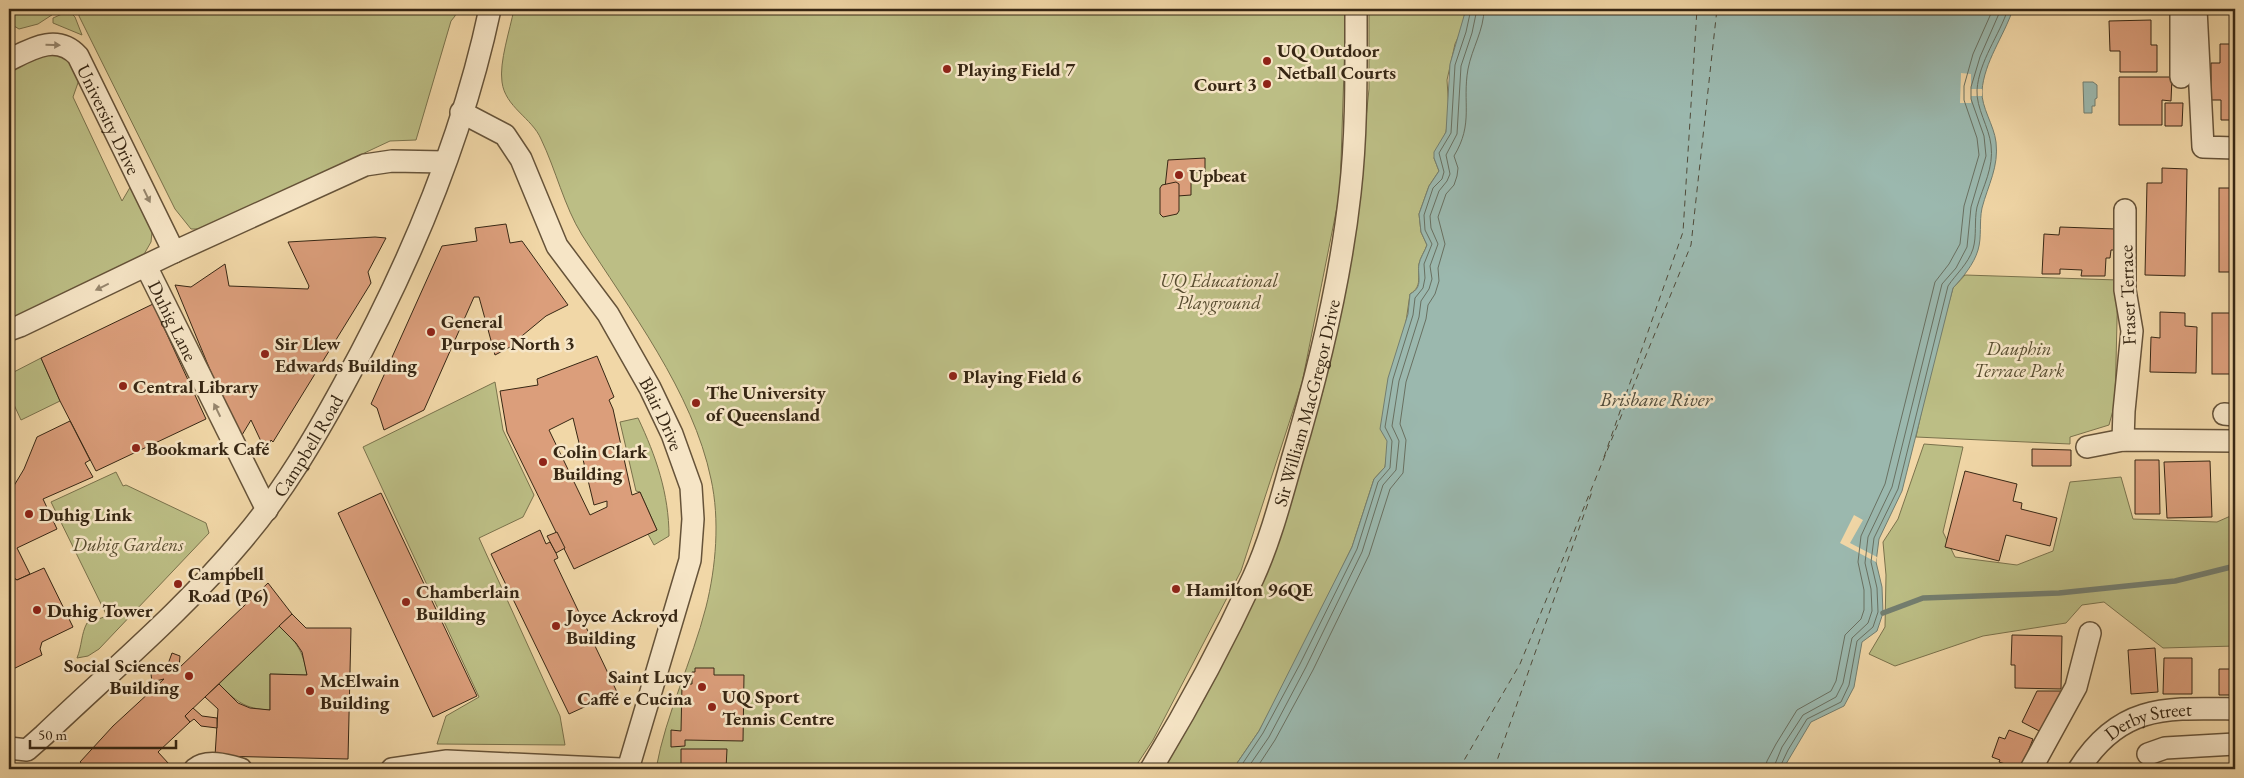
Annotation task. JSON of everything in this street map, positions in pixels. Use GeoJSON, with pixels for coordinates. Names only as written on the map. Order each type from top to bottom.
{"type":"FeatureCollection","features":[{"type":"Feature","properties":{"kind":"street","name":"Campbell Road"},"geometry":{"type":"LineString","coordinates":[[18,749],[182,605],[243,540],[313,442],[378,323],[421,226],[461,112],[483,40],[490,9]]}},
{"type":"Feature","properties":{"kind":"street","name":"Sir William MacGregor Drive"},"geometry":{"type":"LineString","coordinates":[[1151,769],[1205,674],[1254,576],[1281,498],[1314,385],[1332,304],[1350,192],[1354,129],[1356,9]]}},
{"type":"Feature","properties":{"kind":"street"},"geometry":{"type":"LineString","coordinates":[[2181,9],[2181,77]]}},
{"type":"Feature","properties":{"kind":"street"},"geometry":{"type":"LineString","coordinates":[[2196,9],[2203,146],[2235,148]]}},
{"type":"Feature","properties":{"kind":"street","name":"University Drive"},"geometry":{"type":"LineString","coordinates":[[9,60],[37,47],[52,44],[66,47],[78,56],[174,252]]}},
{"type":"Feature","properties":{"kind":"street","name":"Blair Drive"},"geometry":{"type":"LineString","coordinates":[[461,112],[505,135],[521,160],[557,246],[608,314],[650,388],[672,434],[691,487],[693,519],[690,560],[628,769]]}},
{"type":"Feature","properties":{"kind":"street"},"geometry":{"type":"LineString","coordinates":[[9,330],[365,165],[392,161],[445,162]]}},
{"type":"Feature","properties":{"kind":"street","name":"Fraser Terrace"},"geometry":{"type":"LineString","coordinates":[[2123,440],[2132,331],[2125,290],[2125,210]]}},
{"type":"Feature","properties":{"kind":"street","name":"Duhig Lane"},"geometry":{"type":"LineString","coordinates":[[146,266],[266,510]]}},
{"type":"Feature","properties":{"kind":"street"},"geometry":{"type":"LineString","coordinates":[[2087,448],[2123,440],[2235,442]]}},
{"type":"Feature","properties":{"kind":"street"},"geometry":{"type":"LineString","coordinates":[[2031,769],[2076,687],[2090,633]]}},
{"type":"Feature","properties":{"kind":"street","name":"Derby Street"},"geometry":{"type":"LineString","coordinates":[[2079,769],[2107,736],[2120,726],[2142,715],[2180,708],[2235,709]]}},
{"type":"Feature","properties":{"kind":"street","name":"Derby Street"},"geometry":{"type":"LineString","coordinates":[[2148,754],[2165,748],[2235,744]]}},
{"type":"Feature","properties":{"kind":"street"},"geometry":{"type":"LineString","coordinates":[[392,769],[447,761],[621,769]]}},
{"type":"Feature","properties":{"kind":"street"},"geometry":{"type":"LineString","coordinates":[[194,769],[198,766],[210,764],[226,764],[241,769]]}},
{"type":"Feature","properties":{"kind":"green space"},"geometry":{"type":"Polygon","coordinates":[[[10,9],[61,9],[38,24],[19,29],[9,23],[10,9]]]}},
{"type":"Feature","properties":{"kind":"green space"},"geometry":{"type":"Polygon","coordinates":[[[79,9],[457,9],[451,21],[416,140],[390,141],[202,229],[191,229],[175,209],[79,16],[79,9]]]}},
{"type":"Feature","properties":{"kind":"green space","name":"UQ Educational Playground"},"geometry":{"type":"Polygon","coordinates":[[[514,9],[1346,9],[1340,192],[1302,383],[1241,571],[1153,740],[1134,769],[656,769],[666,728],[706,607],[716,543],[714,495],[702,447],[675,383],[639,322],[582,235],[565,200],[537,132],[513,105],[504,91],[501,74],[502,65],[514,9]]]}},
{"type":"Feature","properties":{"kind":"green space"},"geometry":{"type":"Polygon","coordinates":[[[1369,9],[1466,9],[1461,31],[1455,44],[1447,80],[1449,111],[1446,132],[1434,158],[1439,171],[1429,186],[1419,214],[1421,232],[1427,245],[1420,259],[1417,288],[1410,294],[1385,467],[1374,479],[1352,547],[1296,662],[1259,731],[1233,769],[1162,769],[1205,698],[1276,542],[1323,391],[1354,236],[1369,89],[1369,9]]]}},
{"type":"Feature","properties":{"kind":"green space"},"geometry":{"type":"Polygon","coordinates":[[[71,13],[75,17],[82,35],[53,23],[53,18],[71,13]]]}},
{"type":"Feature","properties":{"kind":"green space"},"geometry":{"type":"Polygon","coordinates":[[[39,53],[67,57],[80,77],[73,97],[122,201],[132,184],[152,232],[151,242],[143,256],[20,316],[9,316],[9,67],[39,53]]]}},
{"type":"Feature","properties":{"kind":"green space","name":"Dauphin Terrace Park"},"geometry":{"type":"Polygon","coordinates":[[[1965,275],[2118,280],[2115,403],[2109,425],[2070,437],[2070,444],[1916,437],[1930,372],[1953,288],[1965,275]]]}},
{"type":"Feature","properties":{"kind":"green space"},"geometry":{"type":"Polygon","coordinates":[[[41,358],[60,401],[21,420],[9,394],[11,392],[9,386],[10,374],[41,358]]]}},
{"type":"Feature","properties":{"kind":"green space"},"geometry":{"type":"Polygon","coordinates":[[[495,382],[503,430],[534,495],[523,517],[479,538],[560,716],[565,745],[437,744],[446,716],[479,697],[363,447],[495,382]]]}},
{"type":"Feature","properties":{"kind":"green space"},"geometry":{"type":"Polygon","coordinates":[[[638,418],[656,461],[667,505],[669,536],[654,545],[648,534],[657,530],[640,492],[636,491],[620,422],[638,418]]]}},
{"type":"Feature","properties":{"kind":"green space"},"geometry":{"type":"Polygon","coordinates":[[[1924,444],[1963,447],[1943,532],[1955,557],[2017,565],[2053,551],[2070,482],[2121,477],[2133,519],[2217,522],[2235,514],[2235,646],[2163,648],[2104,602],[2082,605],[2066,623],[1983,636],[1895,666],[1869,654],[1885,627],[1886,575],[1883,542],[1898,519],[1924,444]]]}},
{"type":"Feature","properties":{"kind":"green space","name":"Duhig Gardens"},"geometry":{"type":"Polygon","coordinates":[[[116,472],[123,486],[126,485],[206,523],[209,533],[99,649],[88,656],[77,658],[87,623],[107,616],[51,502],[116,472]]]}},
{"type":"Feature","properties":{"kind":"green space"},"geometry":{"type":"Polygon","coordinates":[[[279,626],[290,637],[301,653],[307,675],[270,674],[270,710],[247,706],[230,695],[219,684],[279,626]]]}},
{"type":"Feature","properties":{"kind":"water","name":"Brisbane River"},"geometry":{"type":"Polygon","coordinates":[[[1466,9],[2013,9],[1990,59],[1982,91],[1985,110],[1995,136],[1997,151],[1982,208],[1978,250],[1971,265],[1953,288],[1902,491],[1879,539],[1876,562],[1882,587],[1883,613],[1877,631],[1862,642],[1854,687],[1844,706],[1811,722],[1783,769],[1233,769],[1259,731],[1352,547],[1374,479],[1385,467],[1387,441],[1380,429],[1388,378],[1408,314],[1410,294],[1418,285],[1420,259],[1427,245],[1421,232],[1419,214],[1429,186],[1439,171],[1434,158],[1434,152],[1446,132],[1450,64],[1466,9]]]}},
{"type":"Feature","properties":{"kind":"water"},"geometry":{"type":"Polygon","coordinates":[[[2083,82],[2093,82],[2097,85],[2097,98],[2095,99],[2095,106],[2092,106],[2092,113],[2084,113],[2083,82]]]}},
{"type":"Feature","properties":{"kind":"pier"},"geometry":{"type":"Polygon","coordinates":[[[1961,73],[1971,74],[1971,89],[1982,89],[1982,96],[1971,96],[1971,103],[1960,103],[1961,73]]]}},
{"type":"Feature","properties":{"kind":"pier"},"geometry":{"type":"Polygon","coordinates":[[[1854,515],[1863,520],[1850,543],[1877,557],[1876,562],[1840,543],[1854,515]]]}},
{"type":"Feature","properties":{"kind":"building"},"geometry":{"type":"Polygon","coordinates":[[[2151,20],[2151,45],[2157,45],[2157,72],[2120,72],[2120,51],[2110,51],[2109,21],[2151,20]]]}},
{"type":"Feature","properties":{"kind":"building"},"geometry":{"type":"Polygon","coordinates":[[[2220,44],[2235,44],[2235,120],[2221,120],[2221,100],[2211,100],[2211,63],[2220,63],[2220,44]]]}},
{"type":"Feature","properties":{"kind":"building"},"geometry":{"type":"Polygon","coordinates":[[[2119,77],[2172,77],[2171,101],[2162,100],[2162,125],[2119,125],[2119,77]]]}},
{"type":"Feature","properties":{"kind":"building"},"geometry":{"type":"Polygon","coordinates":[[[2165,103],[2183,103],[2182,126],[2165,126],[2165,103]]]}},
{"type":"Feature","properties":{"kind":"building"},"geometry":{"type":"Polygon","coordinates":[[[1205,158],[1205,172],[1191,173],[1191,195],[1164,197],[1168,160],[1205,158]]]}},
{"type":"Feature","properties":{"kind":"building"},"geometry":{"type":"Polygon","coordinates":[[[2162,168],[2187,169],[2185,276],[2145,275],[2147,183],[2162,183],[2162,168]]]}},
{"type":"Feature","properties":{"kind":"building"},"geometry":{"type":"Polygon","coordinates":[[[1176,182],[1179,184],[1179,211],[1177,214],[1163,217],[1160,214],[1160,188],[1162,185],[1176,182]]]}},
{"type":"Feature","properties":{"kind":"building"},"geometry":{"type":"Polygon","coordinates":[[[2219,188],[2235,188],[2235,272],[2219,272],[2219,188]]]}},
{"type":"Feature","properties":{"kind":"building","name":"General Purpose North 3"},"geometry":{"type":"Polygon","coordinates":[[[506,224],[510,243],[522,241],[568,305],[546,316],[517,340],[516,344],[495,355],[479,297],[474,297],[424,410],[384,430],[377,408],[371,404],[442,246],[477,241],[475,228],[506,224]]]}},
{"type":"Feature","properties":{"kind":"building"},"geometry":{"type":"Polygon","coordinates":[[[2060,227],[2116,229],[2115,250],[2111,250],[2110,258],[2106,258],[2105,276],[2081,276],[2082,270],[2060,269],[2060,274],[2042,274],[2044,234],[2059,235],[2060,227]]]}},
{"type":"Feature","properties":{"kind":"building","name":"Sir Llew Edwards Building"},"geometry":{"type":"Polygon","coordinates":[[[386,238],[368,272],[371,283],[273,442],[271,440],[266,452],[251,420],[239,440],[175,285],[191,287],[225,264],[229,286],[308,289],[309,286],[288,242],[386,238]]]}},
{"type":"Feature","properties":{"kind":"building"},"geometry":{"type":"Polygon","coordinates":[[[153,304],[206,419],[96,471],[60,401],[41,358],[153,304]]]}},
{"type":"Feature","properties":{"kind":"building"},"geometry":{"type":"Polygon","coordinates":[[[2160,312],[2185,313],[2185,326],[2197,327],[2196,373],[2150,372],[2151,337],[2160,338],[2160,312]]]}},
{"type":"Feature","properties":{"kind":"building"},"geometry":{"type":"Polygon","coordinates":[[[2212,313],[2235,313],[2235,374],[2212,374],[2212,313]]]}},
{"type":"Feature","properties":{"kind":"building","name":"Colin Clark Building"},"geometry":{"type":"Polygon","coordinates":[[[597,356],[614,397],[609,400],[613,409],[632,495],[640,492],[657,530],[574,569],[507,432],[500,391],[538,385],[537,379],[597,356]],[[573,418],[549,430],[590,515],[607,507],[607,501],[594,505],[573,418]]]}},
{"type":"Feature","properties":{"kind":"building","name":"Duhig Link"},"geometry":{"type":"Polygon","coordinates":[[[70,421],[90,460],[85,463],[93,477],[43,499],[57,529],[17,548],[30,574],[17,580],[9,575],[9,494],[24,469],[37,437],[70,421]]]}},
{"type":"Feature","properties":{"kind":"building"},"geometry":{"type":"Polygon","coordinates":[[[2032,449],[2071,450],[2071,466],[2032,466],[2032,449]]]}},
{"type":"Feature","properties":{"kind":"building"},"geometry":{"type":"Polygon","coordinates":[[[2135,460],[2159,460],[2160,514],[2135,514],[2135,460]]]}},
{"type":"Feature","properties":{"kind":"building"},"geometry":{"type":"Polygon","coordinates":[[[2210,461],[2212,517],[2167,518],[2164,462],[2210,461]]]}},
{"type":"Feature","properties":{"kind":"building"},"geometry":{"type":"Polygon","coordinates":[[[1965,471],[2017,484],[2013,501],[2022,503],[2021,509],[2057,518],[2050,546],[2006,535],[1999,561],[1945,547],[1965,471]]]}},
{"type":"Feature","properties":{"kind":"building","name":"Chamberlain Building"},"geometry":{"type":"Polygon","coordinates":[[[381,493],[477,696],[433,717],[338,513],[381,493]]]}},
{"type":"Feature","properties":{"kind":"building","name":"Joyce Ackroyd Building"},"geometry":{"type":"Polygon","coordinates":[[[540,530],[546,544],[550,542],[556,553],[558,558],[554,560],[617,692],[569,714],[491,554],[540,530]]]}},
{"type":"Feature","properties":{"kind":"building"},"geometry":{"type":"Polygon","coordinates":[[[557,532],[565,548],[556,553],[547,536],[557,532]]]}},
{"type":"Feature","properties":{"kind":"building","name":"Duhig Tower"},"geometry":{"type":"Polygon","coordinates":[[[44,568],[73,627],[42,642],[40,649],[42,655],[9,671],[9,575],[17,580],[44,568]]]}},
{"type":"Feature","properties":{"kind":"building","name":"Social Sciences Building"},"geometry":{"type":"Polygon","coordinates":[[[268,583],[292,614],[185,716],[190,722],[158,752],[169,764],[165,769],[88,769],[80,762],[113,726],[164,679],[152,682],[151,674],[161,671],[168,664],[172,653],[180,656],[179,668],[268,583]]]}},
{"type":"Feature","properties":{"kind":"building","name":"McElwain Building"},"geometry":{"type":"Polygon","coordinates":[[[292,614],[306,628],[351,628],[348,759],[215,756],[218,709],[205,697],[219,684],[238,703],[250,708],[270,710],[270,674],[307,675],[302,652],[279,626],[292,614]]]}},
{"type":"Feature","properties":{"kind":"building"},"geometry":{"type":"Polygon","coordinates":[[[2012,635],[2062,636],[2061,689],[2015,688],[2015,665],[2011,665],[2012,635]]]}},
{"type":"Feature","properties":{"kind":"building"},"geometry":{"type":"Polygon","coordinates":[[[2155,648],[2158,692],[2131,694],[2128,650],[2155,648]]]}},
{"type":"Feature","properties":{"kind":"building"},"geometry":{"type":"Polygon","coordinates":[[[2233,653],[2235,653],[2235,695],[2219,695],[2219,669],[2233,669],[2233,653]]]}},
{"type":"Feature","properties":{"kind":"building"},"geometry":{"type":"Polygon","coordinates":[[[2164,658],[2192,658],[2192,694],[2163,694],[2164,658]]]}},
{"type":"Feature","properties":{"kind":"building","name":"UQ Sport Tennis Centre"},"geometry":{"type":"Polygon","coordinates":[[[695,668],[714,668],[714,675],[744,675],[743,741],[685,740],[685,746],[671,747],[671,730],[681,731],[682,684],[692,684],[692,672],[695,672],[695,668]]]}},
{"type":"Feature","properties":{"kind":"building"},"geometry":{"type":"Polygon","coordinates":[[[2037,691],[2065,691],[2045,734],[2022,722],[2037,691]]]}},
{"type":"Feature","properties":{"kind":"building"},"geometry":{"type":"Polygon","coordinates":[[[193,708],[202,716],[217,718],[217,728],[201,726],[194,719],[190,722],[185,716],[193,708]]]}},
{"type":"Feature","properties":{"kind":"building"},"geometry":{"type":"Polygon","coordinates":[[[2009,730],[2033,739],[2021,769],[1999,762],[2000,760],[1992,757],[1999,737],[2005,739],[2009,730]]]}},
{"type":"Feature","properties":{"kind":"building"},"geometry":{"type":"Polygon","coordinates":[[[681,749],[727,749],[726,769],[681,769],[681,749]]]}},
{"type":"Feature","properties":{"kind":"waterway"},"geometry":{"type":"LineString","coordinates":[[1883,613],[1923,598],[2059,593],[2175,581],[2235,566]]}},
{"type":"Feature","properties":{"kind":"ferry route"},"geometry":{"type":"LineString","coordinates":[[1604,457],[1683,232],[1697,9]]}},
{"type":"Feature","properties":{"kind":"ferry route"},"geometry":{"type":"LineString","coordinates":[[1459,769],[1520,664],[1691,245],[1717,9]]}},
{"type":"Feature","properties":{"kind":"ferry route"},"geometry":{"type":"LineString","coordinates":[[1494,769],[1593,489]]}},
{"type":"Feature","properties":{"kind":"place","name":"UQ Outdoor Netball Courts"},"geometry":{"type":"Point","coordinates":[1267,61]}},
{"type":"Feature","properties":{"kind":"place","name":"Playing Field 7"},"geometry":{"type":"Point","coordinates":[947,69]}},
{"type":"Feature","properties":{"kind":"place","name":"Court 3"},"geometry":{"type":"Point","coordinates":[1267,84]}},
{"type":"Feature","properties":{"kind":"place","name":"Upbeat"},"geometry":{"type":"Point","coordinates":[1179,175]}},
{"type":"Feature","properties":{"kind":"place","name":"General Purpose North 3"},"geometry":{"type":"Point","coordinates":[431,332]}},
{"type":"Feature","properties":{"kind":"place","name":"Sir Llew Edwards Building"},"geometry":{"type":"Point","coordinates":[265,354]}},
{"type":"Feature","properties":{"kind":"place","name":"Playing Field 6"},"geometry":{"type":"Point","coordinates":[953,376]}},
{"type":"Feature","properties":{"kind":"place","name":"Central Library"},"geometry":{"type":"Point","coordinates":[123,386]}},
{"type":"Feature","properties":{"kind":"place","name":"The University of Queensland"},"geometry":{"type":"Point","coordinates":[696,403]}},
{"type":"Feature","properties":{"kind":"place","name":"Bookmark Café"},"geometry":{"type":"Point","coordinates":[136,448]}},
{"type":"Feature","properties":{"kind":"place","name":"Colin Clark Building"},"geometry":{"type":"Point","coordinates":[543,462]}},
{"type":"Feature","properties":{"kind":"place","name":"Duhig Link"},"geometry":{"type":"Point","coordinates":[29,514]}},
{"type":"Feature","properties":{"kind":"place","name":"Campbell Road (P6)"},"geometry":{"type":"Point","coordinates":[178,584]}},
{"type":"Feature","properties":{"kind":"place","name":"Hamilton 96QE"},"geometry":{"type":"Point","coordinates":[1176,589]}},
{"type":"Feature","properties":{"kind":"place","name":"Chamberlain Building"},"geometry":{"type":"Point","coordinates":[406,602]}},
{"type":"Feature","properties":{"kind":"place","name":"Duhig Tower"},"geometry":{"type":"Point","coordinates":[37,610]}},
{"type":"Feature","properties":{"kind":"place","name":"Joyce Ackroyd Building"},"geometry":{"type":"Point","coordinates":[556,626]}},
{"type":"Feature","properties":{"kind":"place","name":"Social Sciences Building"},"geometry":{"type":"Point","coordinates":[189,676]}},
{"type":"Feature","properties":{"kind":"place","name":"Saint Lucy Caffé e Cucina"},"geometry":{"type":"Point","coordinates":[702,687]}},
{"type":"Feature","properties":{"kind":"place","name":"McElwain Building"},"geometry":{"type":"Point","coordinates":[310,691]}},
{"type":"Feature","properties":{"kind":"place","name":"UQ Sport Tennis Centre"},"geometry":{"type":"Point","coordinates":[712,707]}}]}
